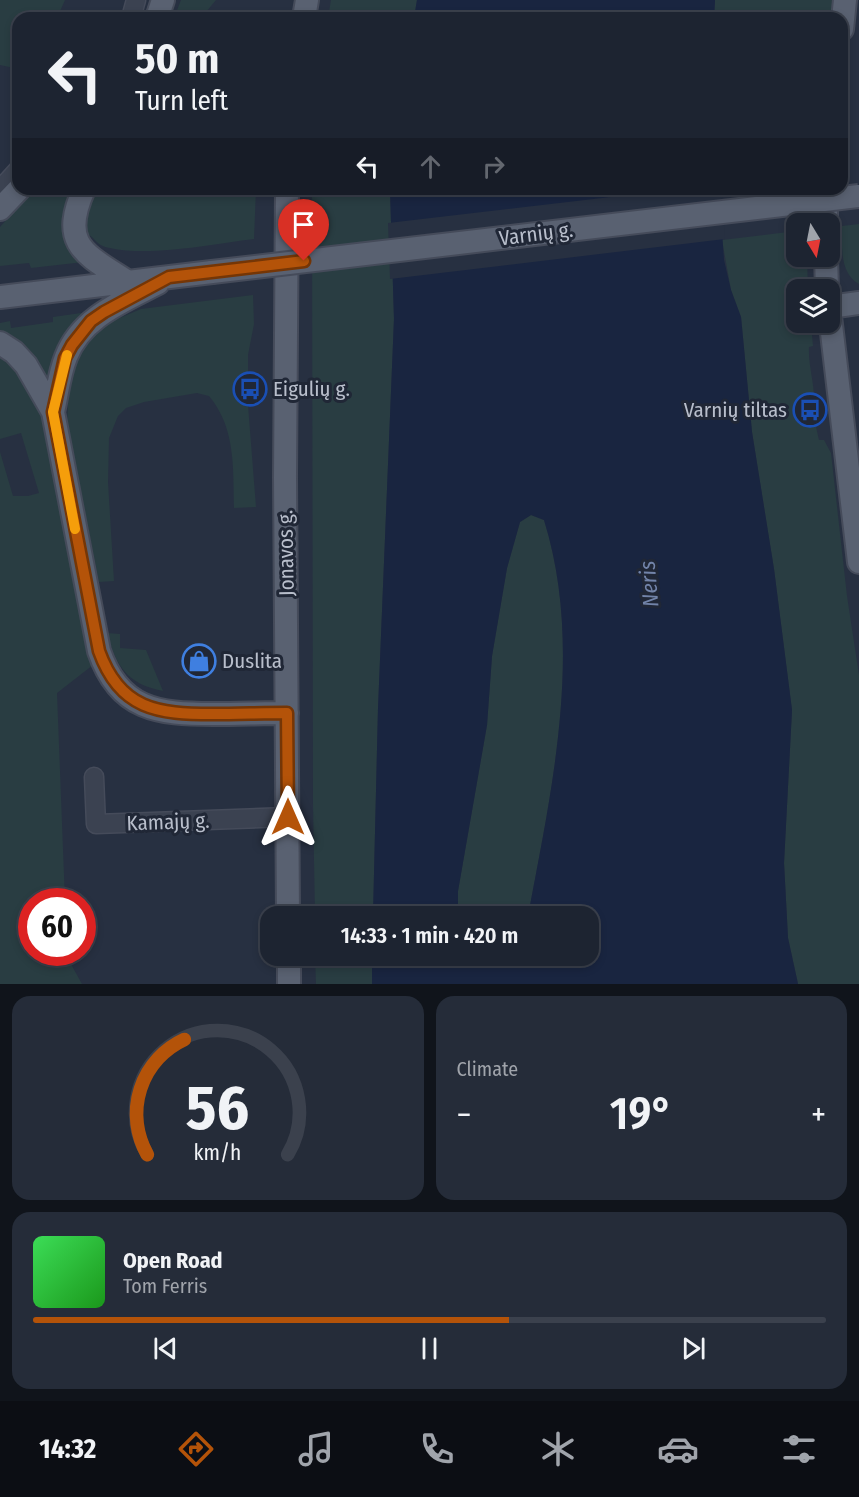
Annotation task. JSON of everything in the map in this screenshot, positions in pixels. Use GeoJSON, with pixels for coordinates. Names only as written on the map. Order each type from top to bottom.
{"type":"FeatureCollection","features":[{"type":"Feature","properties":{"kind":"main road"},"geometry":{"type":"LineString","coordinates":[[0,210],[14,195]]}},
{"type":"Feature","properties":{"kind":"main road"},"geometry":{"type":"LineString","coordinates":[[81,195],[75,208],[73,220],[76,241],[81,249],[96,261],[128,282]]}},
{"type":"Feature","properties":{"kind":"main road","name":"Jonavos g."},"geometry":{"type":"LineString","coordinates":[[287,195],[285,477],[288,906]]}},
{"type":"Feature","properties":{"kind":"main road"},"geometry":{"type":"LineString","coordinates":[[826,195],[826,213]]}},
{"type":"Feature","properties":{"kind":"main road","name":"Varnių g."},"geometry":{"type":"LineString","coordinates":[[0,297],[859,196]]}},
{"type":"Feature","properties":{"kind":"main road"},"geometry":{"type":"LineString","coordinates":[[53,412],[65,358],[82,331],[104,312],[169,277]]}},
{"type":"Feature","properties":{"kind":"main road"},"geometry":{"type":"LineString","coordinates":[[840,305],[859,303]]}},
{"type":"Feature","properties":{"kind":"main road"},"geometry":{"type":"LineString","coordinates":[[832,333],[859,562]]}},
{"type":"Feature","properties":{"kind":"main road"},"geometry":{"type":"LineString","coordinates":[[0,343],[14,352],[26,365],[53,412],[99,651],[112,679],[136,701],[160,711],[197,714],[287,713]]}},
{"type":"Feature","properties":{"kind":"main road"},"geometry":{"type":"LineString","coordinates":[[289,966],[289,984]]}},
{"type":"Feature","properties":{"kind":"street"},"geometry":{"type":"LineString","coordinates":[[0,190],[12,177]]}},
{"type":"Feature","properties":{"kind":"street"},"geometry":{"type":"LineString","coordinates":[[849,490],[859,512]]}},
{"type":"Feature","properties":{"kind":"street","name":"Kamajų g."},"geometry":{"type":"LineString","coordinates":[[94,777],[96,824],[288,817]]}},
{"type":"Feature","properties":{"kind":"green space"},"geometry":{"type":"Polygon","coordinates":[[[0,0],[65,0],[60,12],[12,12],[12,68],[0,65],[0,0]]]}},
{"type":"Feature","properties":{"kind":"green space"},"geometry":{"type":"Polygon","coordinates":[[[181,0],[216,0],[206,12],[176,12],[181,0]]]}},
{"type":"Feature","properties":{"kind":"green space"},"geometry":{"type":"Polygon","coordinates":[[[331,0],[417,0],[415,12],[329,12],[331,0]]]}},
{"type":"Feature","properties":{"kind":"green space"},"geometry":{"type":"Polygon","coordinates":[[[715,0],[833,0],[831,12],[714,12],[715,0]]]}},
{"type":"Feature","properties":{"kind":"green space"},"geometry":{"type":"Polygon","coordinates":[[[29,195],[78,195],[84,262],[31,268],[29,263],[0,266],[0,227],[29,195]]]}},
{"type":"Feature","properties":{"kind":"green space"},"geometry":{"type":"Polygon","coordinates":[[[91,195],[256,195],[254,239],[162,250],[126,250],[99,244],[87,234],[84,223],[91,195]]]}},
{"type":"Feature","properties":{"kind":"green space"},"geometry":{"type":"Polygon","coordinates":[[[312,195],[390,195],[394,319],[378,709],[373,906],[315,906],[312,195]]]}},
{"type":"Feature","properties":{"kind":"green space"},"geometry":{"type":"Polygon","coordinates":[[[859,224],[859,284],[848,273],[845,266],[842,226],[859,224]]]}},
{"type":"Feature","properties":{"kind":"green space"},"geometry":{"type":"Polygon","coordinates":[[[786,232],[786,267],[807,267],[808,279],[786,279],[786,333],[812,333],[813,346],[809,347],[809,353],[814,399],[810,401],[819,440],[824,440],[831,453],[847,596],[859,675],[859,984],[798,984],[788,938],[784,863],[792,710],[774,569],[752,432],[741,317],[731,290],[722,240],[786,232]]]}},
{"type":"Feature","properties":{"kind":"green space"},"geometry":{"type":"Polygon","coordinates":[[[253,295],[254,324],[248,355],[248,405],[256,507],[234,508],[233,464],[229,435],[218,408],[209,396],[197,393],[144,402],[126,408],[118,416],[109,438],[108,482],[114,581],[99,582],[67,424],[69,382],[78,356],[89,339],[103,325],[141,309],[253,295]]]}},
{"type":"Feature","properties":{"kind":"green space"},"geometry":{"type":"Polygon","coordinates":[[[88,312],[50,395],[0,336],[0,323],[10,321],[11,328],[53,322],[53,317],[88,312]]]}},
{"type":"Feature","properties":{"kind":"green space"},"geometry":{"type":"Polygon","coordinates":[[[0,349],[10,356],[41,408],[93,665],[57,693],[64,888],[18,888],[18,966],[72,966],[82,984],[0,984],[0,452],[13,496],[39,493],[21,433],[0,439],[0,349]]]}},
{"type":"Feature","properties":{"kind":"green space"},"geometry":{"type":"Polygon","coordinates":[[[531,515],[544,520],[556,569],[562,618],[563,668],[560,718],[546,818],[530,906],[458,906],[458,891],[487,725],[492,656],[507,568],[520,522],[531,515]]]}},
{"type":"Feature","properties":{"kind":"green space"},"geometry":{"type":"Polygon","coordinates":[[[107,633],[120,634],[120,648],[146,650],[163,691],[140,684],[125,672],[114,655],[107,633]]]}},
{"type":"Feature","properties":{"kind":"green space"},"geometry":{"type":"Polygon","coordinates":[[[315,966],[372,966],[372,984],[316,984],[315,966]]]}},
{"type":"Feature","properties":{"kind":"water"},"geometry":{"type":"Polygon","coordinates":[[[417,0],[715,0],[714,12],[415,12],[417,0]]]}},
{"type":"Feature","properties":{"kind":"water","name":"Neris"},"geometry":{"type":"Polygon","coordinates":[[[390,195],[719,195],[724,260],[731,290],[741,317],[752,432],[774,569],[792,710],[784,863],[788,938],[798,984],[372,984],[372,966],[599,966],[599,906],[530,906],[554,768],[563,668],[562,618],[556,569],[544,520],[531,515],[520,522],[507,568],[492,656],[487,725],[458,891],[458,906],[373,906],[378,709],[394,319],[390,195]]]}},
{"type":"Feature","properties":{"kind":"pier"},"geometry":{"type":"Polygon","coordinates":[[[628,195],[722,195],[725,239],[390,279],[388,223],[628,195]]]}},
{"type":"Feature","properties":{"kind":"slow traffic"},"geometry":{"type":"LineString","coordinates":[[67,355],[53,412],[75,529]]}},
{"type":"Feature","properties":{"kind":"place","name":"Eigulių g."},"geometry":{"type":"Point","coordinates":[250,389]}},
{"type":"Feature","properties":{"kind":"place","name":"Varnių tiltas"},"geometry":{"type":"Point","coordinates":[810,410]}},
{"type":"Feature","properties":{"kind":"place","name":"Duslita"},"geometry":{"type":"Point","coordinates":[199,661]}},
{"type":"Feature","properties":{"kind":"route"},"geometry":{"type":"LineString","coordinates":[[288,817],[287,713],[197,714],[160,711],[136,701],[124,692],[104,666],[99,651],[53,412],[65,358],[82,331],[104,312],[169,277],[304,261]]}}]}
